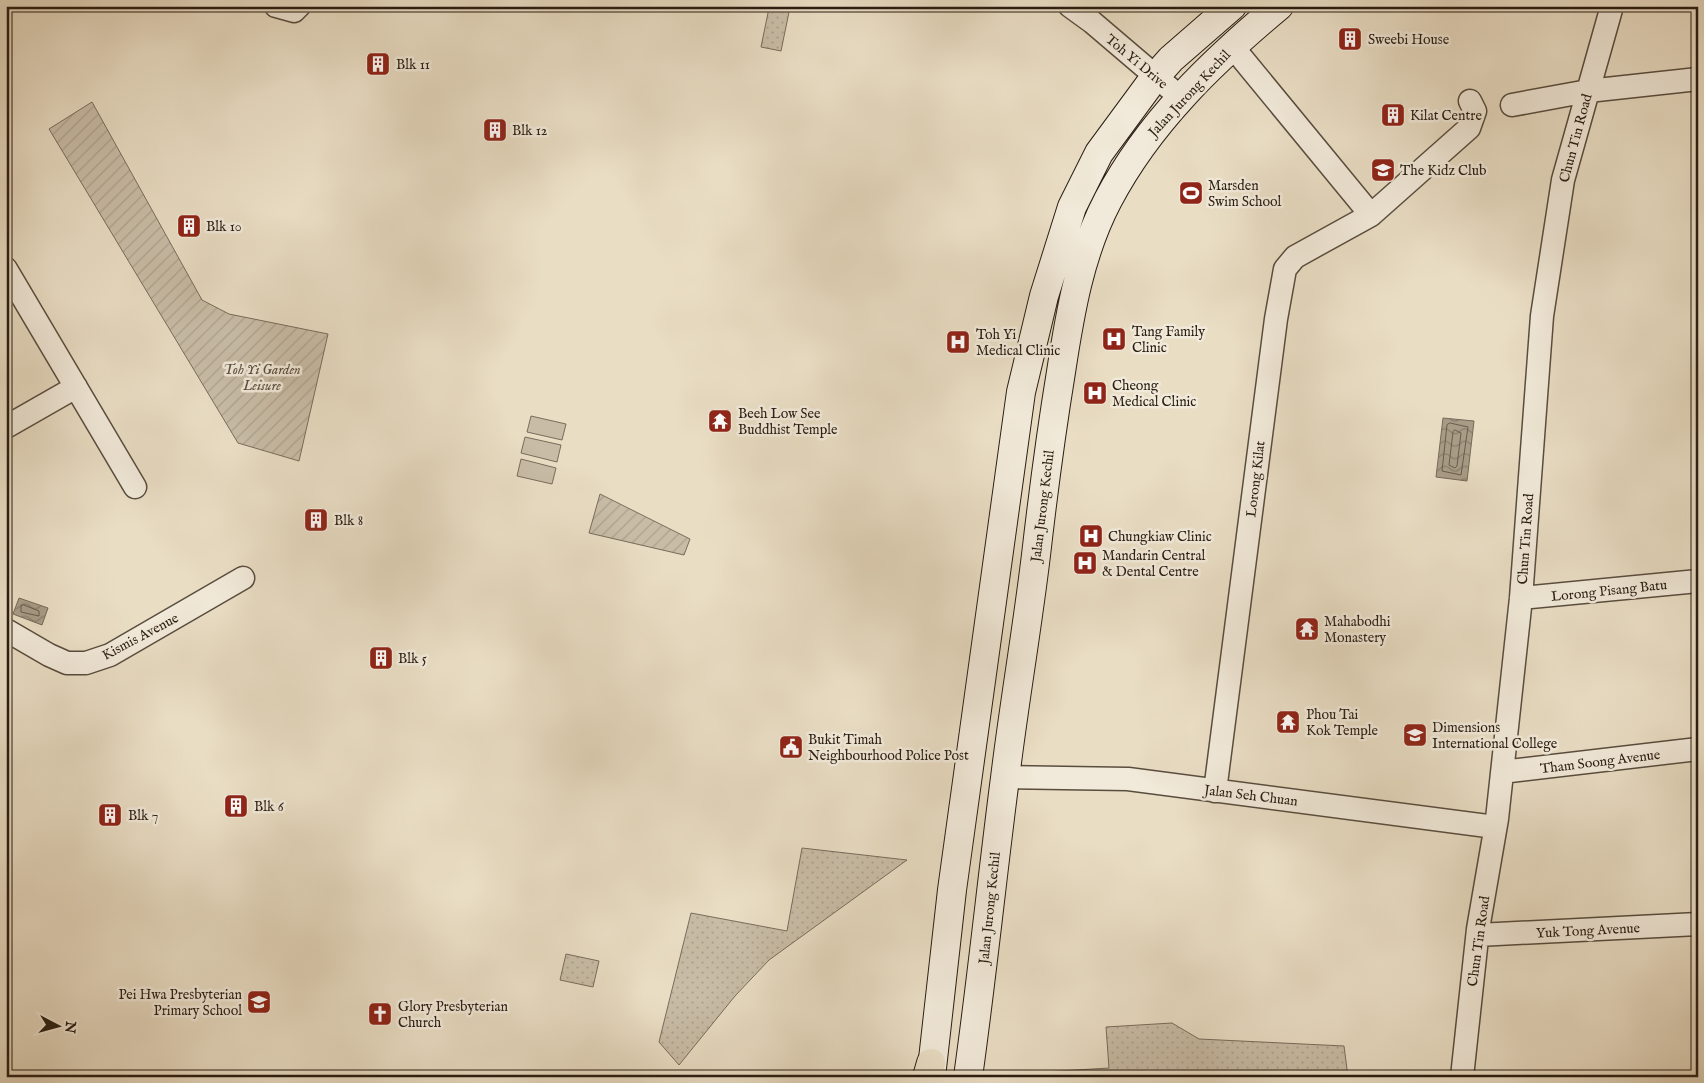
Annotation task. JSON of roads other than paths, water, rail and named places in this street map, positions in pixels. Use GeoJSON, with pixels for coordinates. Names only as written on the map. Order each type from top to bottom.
{"type":"FeatureCollection","features":[{"type":"Feature","properties":{"kind":"main road"},"geometry":{"type":"LineString","coordinates":[[930,1072],[952,890],[1021,392],[1046,288],[1072,207],[1099,153],[1171,58],[1232,6]]}},
{"type":"Feature","properties":{"kind":"main road","name":"Jalan Jurong Kechil"},"geometry":{"type":"LineString","coordinates":[[968,1077],[1050,438],[1071,308],[1090,242],[1107,202],[1130,161],[1180,98],[1232,46],[1279,6]]}},
{"type":"Feature","properties":{"kind":"street"},"geometry":{"type":"LineString","coordinates":[[276,6],[294,11],[298,6]]}},
{"type":"Feature","properties":{"kind":"street","name":"Toh Yi Drive"},"geometry":{"type":"LineString","coordinates":[[1070,6],[1092,22],[1180,98]]}},
{"type":"Feature","properties":{"kind":"street","name":"Chun Tin Road"},"geometry":{"type":"LineString","coordinates":[[1462,1077],[1478,935],[1502,772],[1521,598],[1542,316],[1563,180],[1612,6]]}},
{"type":"Feature","properties":{"kind":"street"},"geometry":{"type":"LineString","coordinates":[[1232,46],[1372,215]]}},
{"type":"Feature","properties":{"kind":"street"},"geometry":{"type":"LineString","coordinates":[[1512,105],[1588,91],[1698,78]]}},
{"type":"Feature","properties":{"kind":"street","name":"Lorong Kilat"},"geometry":{"type":"LineString","coordinates":[[1215,791],[1274,329],[1285,269],[1295,257],[1372,215],[1469,128],[1475,111],[1470,101]]}},
{"type":"Feature","properties":{"kind":"street"},"geometry":{"type":"LineString","coordinates":[[6,269],[135,487]]}},
{"type":"Feature","properties":{"kind":"street"},"geometry":{"type":"LineString","coordinates":[[6,427],[76,387]]}},
{"type":"Feature","properties":{"kind":"street"},"geometry":{"type":"LineString","coordinates":[[1697,581],[1698,576]]}},
{"type":"Feature","properties":{"kind":"street","name":"Kismis Avenue"},"geometry":{"type":"LineString","coordinates":[[6,630],[48,655],[67,663],[86,663],[110,655],[243,578]]}},
{"type":"Feature","properties":{"kind":"street","name":"Lorong Pisang Batu"},"geometry":{"type":"LineString","coordinates":[[1521,598],[1697,581]]}},
{"type":"Feature","properties":{"kind":"street","name":"Tham Soong Avenue"},"geometry":{"type":"LineString","coordinates":[[1502,772],[1698,750]]}},
{"type":"Feature","properties":{"kind":"street","name":"Jalan Seh Chuan"},"geometry":{"type":"LineString","coordinates":[[1005,777],[1128,779],[1495,827]]}},
{"type":"Feature","properties":{"kind":"street","name":"Yuk Tong Avenue"},"geometry":{"type":"LineString","coordinates":[[1478,935],[1698,924]]}},
{"type":"Feature","properties":{"kind":"water"},"geometry":{"type":"Polygon","coordinates":[[[1443,418],[1474,421],[1467,481],[1436,477],[1443,418]]]}},
{"type":"Feature","properties":{"kind":"water"},"geometry":{"type":"Polygon","coordinates":[[[19,598],[48,608],[42,625],[13,614],[19,598]]]}},
{"type":"Feature","properties":{"kind":"place","name":"Sweebi House"},"geometry":{"type":"Point","coordinates":[1350,39]}},
{"type":"Feature","properties":{"kind":"place","name":"Blk 11"},"geometry":{"type":"Point","coordinates":[378,64]}},
{"type":"Feature","properties":{"kind":"place","name":"Kilat Centre"},"geometry":{"type":"Point","coordinates":[1393,115]}},
{"type":"Feature","properties":{"kind":"place","name":"Blk 12"},"geometry":{"type":"Point","coordinates":[495,130]}},
{"type":"Feature","properties":{"kind":"place","name":"The Kidz Club"},"geometry":{"type":"Point","coordinates":[1383,170]}},
{"type":"Feature","properties":{"kind":"place","name":"Marsden Swim School"},"geometry":{"type":"Point","coordinates":[1191,193]}},
{"type":"Feature","properties":{"kind":"place","name":"Blk 10"},"geometry":{"type":"Point","coordinates":[189,226]}},
{"type":"Feature","properties":{"kind":"place","name":"Tang Family Clinic"},"geometry":{"type":"Point","coordinates":[1114,339]}},
{"type":"Feature","properties":{"kind":"place","name":"Toh Yi Medical Clinic"},"geometry":{"type":"Point","coordinates":[958,342]}},
{"type":"Feature","properties":{"kind":"place","name":"Cheong Medical Clinic"},"geometry":{"type":"Point","coordinates":[1095,393]}},
{"type":"Feature","properties":{"kind":"place","name":"Beeh Low See Buddhist Temple"},"geometry":{"type":"Point","coordinates":[720,421]}},
{"type":"Feature","properties":{"kind":"place","name":"Blk 8"},"geometry":{"type":"Point","coordinates":[316,520]}},
{"type":"Feature","properties":{"kind":"place","name":"Chungkiaw Clinic"},"geometry":{"type":"Point","coordinates":[1091,536]}},
{"type":"Feature","properties":{"kind":"place","name":"Mandarin Central & Dental Centre"},"geometry":{"type":"Point","coordinates":[1085,563]}},
{"type":"Feature","properties":{"kind":"place","name":"Mahabodhi Monastery"},"geometry":{"type":"Point","coordinates":[1307,629]}},
{"type":"Feature","properties":{"kind":"place","name":"Blk 5"},"geometry":{"type":"Point","coordinates":[381,658]}},
{"type":"Feature","properties":{"kind":"place","name":"Phou Tai Kok Temple"},"geometry":{"type":"Point","coordinates":[1288,722]}},
{"type":"Feature","properties":{"kind":"place","name":"Dimensions International College"},"geometry":{"type":"Point","coordinates":[1415,735]}},
{"type":"Feature","properties":{"kind":"place","name":"Bukit Timah Neighbourhood Police Post"},"geometry":{"type":"Point","coordinates":[791,747]}},
{"type":"Feature","properties":{"kind":"place","name":"Blk 6"},"geometry":{"type":"Point","coordinates":[236,806]}},
{"type":"Feature","properties":{"kind":"place","name":"Blk 7"},"geometry":{"type":"Point","coordinates":[110,815]}},
{"type":"Feature","properties":{"kind":"place","name":"Pei Hwa Presbyterian Primary School"},"geometry":{"type":"Point","coordinates":[259,1002]}},
{"type":"Feature","properties":{"kind":"place","name":"Glory Presbyterian Church"},"geometry":{"type":"Point","coordinates":[380,1014]}},
{"type":"Feature","properties":{"kind":"park label","name":"Toh Yi Garden Leisure"},"geometry":{"type":"Point","coordinates":[262,378]}}]}
